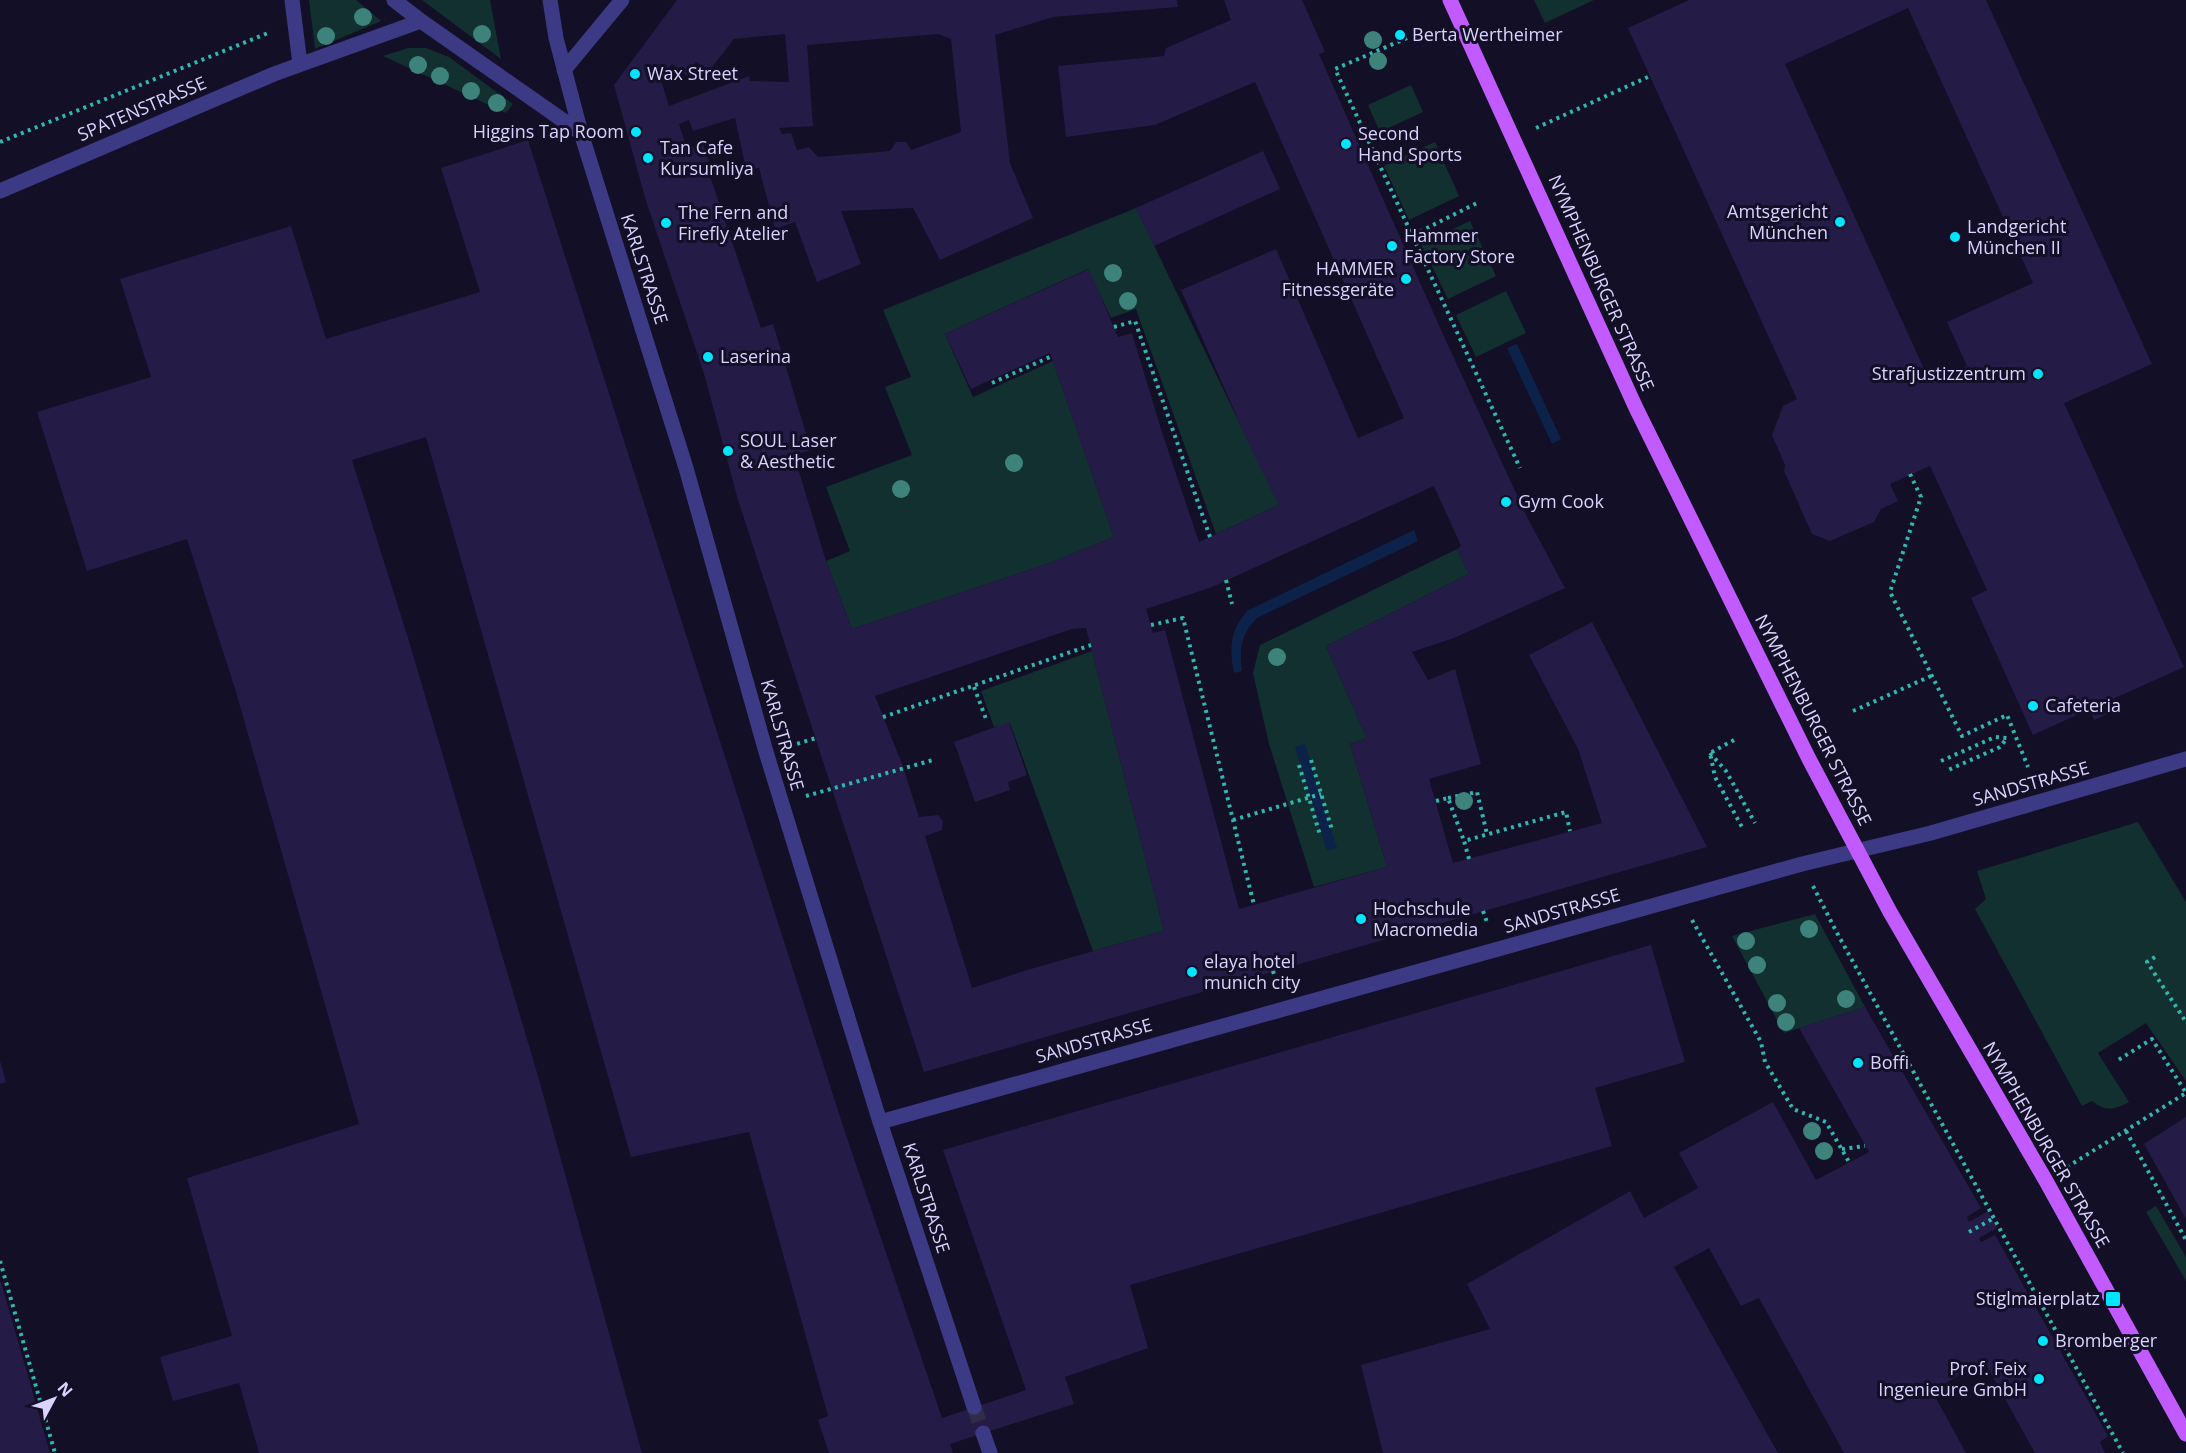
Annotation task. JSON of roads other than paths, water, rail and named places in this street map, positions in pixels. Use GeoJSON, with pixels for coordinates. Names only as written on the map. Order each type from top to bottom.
{"type":"FeatureCollection","features":[{"type":"Feature","properties":{"kind":"main road","name":"NYMPHENBURGER STRASSE"},"geometry":{"type":"LineString","coordinates":[[1450,0],[1636,408],[1809,759],[1890,912],[2046,1180],[2186,1434]]}},
{"type":"Feature","properties":{"kind":"street"},"geometry":{"type":"LineString","coordinates":[[292,0],[300,64]]}},
{"type":"Feature","properties":{"kind":"street"},"geometry":{"type":"LineString","coordinates":[[394,0],[580,133]]}},
{"type":"Feature","properties":{"kind":"street","name":"KARLSTRASSE"},"geometry":{"type":"LineString","coordinates":[[550,0],[556,38],[580,133],[687,468],[782,803],[880,1122],[974,1407]]}},
{"type":"Feature","properties":{"kind":"street"},"geometry":{"type":"LineString","coordinates":[[564,70],[622,0]]}},
{"type":"Feature","properties":{"kind":"street","name":"SPATENSTRASSE"},"geometry":{"type":"LineString","coordinates":[[0,191],[300,64],[421,21]]}},
{"type":"Feature","properties":{"kind":"street","name":"SANDSTRASSE"},"geometry":{"type":"LineString","coordinates":[[880,1122],[1802,864],[1931,833],[2186,759]]}},
{"type":"Feature","properties":{"kind":"street"},"geometry":{"type":"LineString","coordinates":[[983,1433],[990,1453]]}},
{"type":"Feature","properties":{"kind":"water"},"geometry":{"type":"Polygon","coordinates":[[[1517,344],[1561,439],[1552,444],[1507,348],[1517,344]]]}},
{"type":"Feature","properties":{"kind":"water"},"geometry":{"type":"Polygon","coordinates":[[[1414,530],[1418,541],[1257,618],[1247,630],[1242,642],[1242,671],[1234,673],[1232,640],[1241,618],[1247,611],[1414,530]]]}},
{"type":"Feature","properties":{"kind":"water"},"geometry":{"type":"Polygon","coordinates":[[[1305,744],[1337,848],[1327,851],[1295,747],[1305,744]]]}},
{"type":"Feature","properties":{"kind":"tunnel"},"geometry":{"type":"LineString","coordinates":[[974,1407],[983,1433]]}},
{"type":"Feature","properties":{"kind":"place","name":"Berta Wertheimer"},"geometry":{"type":"Point","coordinates":[1400,35]}},
{"type":"Feature","properties":{"kind":"place","name":"Wax Street"},"geometry":{"type":"Point","coordinates":[635,74]}},
{"type":"Feature","properties":{"kind":"place","name":"Higgins Tap Room"},"geometry":{"type":"Point","coordinates":[636,132]}},
{"type":"Feature","properties":{"kind":"place","name":"Second Hand Sports"},"geometry":{"type":"Point","coordinates":[1346,144]}},
{"type":"Feature","properties":{"kind":"place","name":"Tan Cafe Kursumliya"},"geometry":{"type":"Point","coordinates":[648,158]}},
{"type":"Feature","properties":{"kind":"place","name":"Amtsgericht München"},"geometry":{"type":"Point","coordinates":[1840,222]}},
{"type":"Feature","properties":{"kind":"place","name":"The Fern and Firefly Atelier"},"geometry":{"type":"Point","coordinates":[666,223]}},
{"type":"Feature","properties":{"kind":"place","name":"Landgericht München II"},"geometry":{"type":"Point","coordinates":[1955,237]}},
{"type":"Feature","properties":{"kind":"place","name":"Hammer Factory Store"},"geometry":{"type":"Point","coordinates":[1392,246]}},
{"type":"Feature","properties":{"kind":"place","name":"HAMMER Fitnessgeräte"},"geometry":{"type":"Point","coordinates":[1406,279]}},
{"type":"Feature","properties":{"kind":"place","name":"Laserina"},"geometry":{"type":"Point","coordinates":[708,357]}},
{"type":"Feature","properties":{"kind":"place","name":"Strafjustizzentrum"},"geometry":{"type":"Point","coordinates":[2038,374]}},
{"type":"Feature","properties":{"kind":"place","name":"SOUL Laser & Aesthetic"},"geometry":{"type":"Point","coordinates":[728,451]}},
{"type":"Feature","properties":{"kind":"place","name":"Gym Cook"},"geometry":{"type":"Point","coordinates":[1506,502]}},
{"type":"Feature","properties":{"kind":"place","name":"Cafeteria"},"geometry":{"type":"Point","coordinates":[2033,706]}},
{"type":"Feature","properties":{"kind":"place","name":"Hochschule Macromedia"},"geometry":{"type":"Point","coordinates":[1361,919]}},
{"type":"Feature","properties":{"kind":"place","name":"elaya hotel munich city"},"geometry":{"type":"Point","coordinates":[1192,972]}},
{"type":"Feature","properties":{"kind":"place","name":"Boffi"},"geometry":{"type":"Point","coordinates":[1858,1063]}},
{"type":"Feature","properties":{"kind":"place","name":"Stiglmaierplatz"},"geometry":{"type":"Point","coordinates":[2113,1299]}},
{"type":"Feature","properties":{"kind":"place","name":"Bromberger"},"geometry":{"type":"Point","coordinates":[2043,1341]}},
{"type":"Feature","properties":{"kind":"place","name":"Prof. Feix Ingenieure GmbH"},"geometry":{"type":"Point","coordinates":[2039,1379]}}]}
